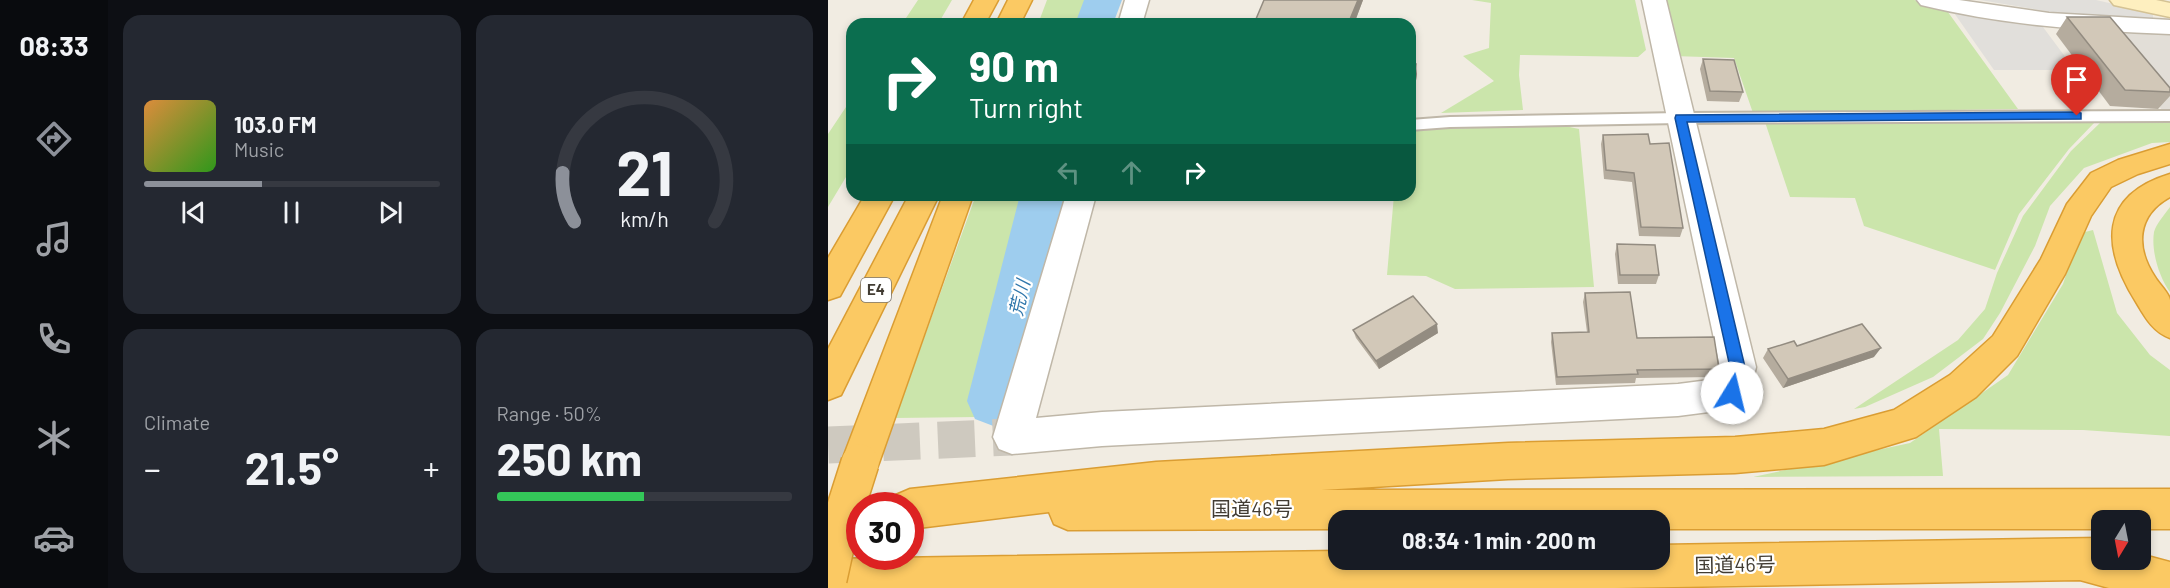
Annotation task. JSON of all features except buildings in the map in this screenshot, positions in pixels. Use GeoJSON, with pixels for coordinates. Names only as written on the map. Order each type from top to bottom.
{"type":"FeatureCollection","features":[{"type":"Feature","properties":{"kind":"highway"},"geometry":{"type":"LineString","coordinates":[[976,18],[986,0]]}},
{"type":"Feature","properties":{"kind":"highway"},"geometry":{"type":"LineString","coordinates":[[1011,18],[1020,0]]}},
{"type":"Feature","properties":{"kind":"highway"},"geometry":{"type":"LineString","coordinates":[[1022,18],[1028,0]]}},
{"type":"Feature","properties":{"kind":"highway"},"geometry":{"type":"LineString","coordinates":[[924,508],[1156,481],[1508,462],[1746,454],[1824,447],[1903,425],[1963,386],[2005,346],[2054,265],[2078,212],[2101,180],[2128,167],[2170,154]]}},
{"type":"Feature","properties":{"kind":"highway"},"geometry":{"type":"LineString","coordinates":[[2170,185],[2160,188],[2141,202],[2128,221],[2126,244],[2136,276],[2170,324]]}},
{"type":"Feature","properties":{"kind":"highway","name":"E4"},"geometry":{"type":"LineString","coordinates":[[828,287],[877,201]]}},
{"type":"Feature","properties":{"kind":"highway","name":"E4"},"geometry":{"type":"LineString","coordinates":[[828,384],[921,201]]}},
{"type":"Feature","properties":{"kind":"highway"},"geometry":{"type":"LineString","coordinates":[[828,580],[839,529],[860,463],[956,201]]}},
{"type":"Feature","properties":{"kind":"highway","name":"国道46号"},"geometry":{"type":"LineString","coordinates":[[924,510],[2170,509]]}},
{"type":"Feature","properties":{"kind":"highway"},"geometry":{"type":"LineString","coordinates":[[828,512],[846,511]]}},
{"type":"Feature","properties":{"kind":"highway","name":"国道46号"},"geometry":{"type":"LineString","coordinates":[[828,580],[2089,559],[2170,584]]}},
{"type":"Feature","properties":{"kind":"highway"},"geometry":{"type":"LineString","coordinates":[[2151,559],[2170,559]]}},
{"type":"Feature","properties":{"kind":"street"},"geometry":{"type":"LineString","coordinates":[[1132,18],[1137,0]]}},
{"type":"Feature","properties":{"kind":"street"},"geometry":{"type":"LineString","coordinates":[[1079,201],[1012,437],[1102,429],[1678,400],[1732,393],[1738,367],[1654,0]]}},
{"type":"Feature","properties":{"kind":"street"},"geometry":{"type":"LineString","coordinates":[[1929,0],[2008,16],[2096,24],[2170,27]]}},
{"type":"Feature","properties":{"kind":"street"},"geometry":{"type":"LineString","coordinates":[[2122,0],[2170,10]]}},
{"type":"Feature","properties":{"kind":"lane"},"geometry":{"type":"LineString","coordinates":[[1416,125],[1680,118],[2170,116]]}},
{"type":"Feature","properties":{"kind":"shaded area"},"geometry":{"type":"Polygon","coordinates":[[[1980,0],[2096,0],[2153,13],[2153,18],[2128,19],[2063,14],[1980,0]]]}},
{"type":"Feature","properties":{"kind":"shaded area"},"geometry":{"type":"Polygon","coordinates":[[[1952,10],[2040,23],[2075,70],[1994,70],[1952,10]]]}},
{"type":"Feature","properties":{"kind":"shaded area"},"geometry":{"type":"Polygon","coordinates":[[[2098,32],[2170,34],[2170,111],[2163,111],[2098,32]]]}},
{"type":"Feature","properties":{"kind":"green space"},"geometry":{"type":"Polygon","coordinates":[[[918,0],[952,0],[942,18],[906,18],[918,0]]]}},
{"type":"Feature","properties":{"kind":"green space"},"geometry":{"type":"Polygon","coordinates":[[[1047,0],[1092,0],[1085,18],[1040,18],[1047,0]]]}},
{"type":"Feature","properties":{"kind":"green space"},"geometry":{"type":"Polygon","coordinates":[[[1472,0],[1635,0],[1646,50],[1638,57],[1520,55],[1519,75],[1523,110],[1441,113],[1494,81],[1463,56],[1489,48],[1491,3],[1472,0]]]}},
{"type":"Feature","properties":{"kind":"green space"},"geometry":{"type":"Polygon","coordinates":[[[1659,0],[1914,0],[1945,8],[2018,109],[1753,113],[1734,58],[1673,56],[1659,0]]]}},
{"type":"Feature","properties":{"kind":"green space"},"geometry":{"type":"Polygon","coordinates":[[[846,107],[846,177],[828,207],[828,134],[846,107]]]}},
{"type":"Feature","properties":{"kind":"green space"},"geometry":{"type":"Polygon","coordinates":[[[2170,121],[2170,142],[2152,143],[2084,168],[2050,206],[2035,246],[2000,313],[1983,339],[1933,377],[1865,407],[1854,409],[1958,340],[1985,309],[1997,273],[2023,216],[2071,151],[2100,123],[2170,121]]]}},
{"type":"Feature","properties":{"kind":"green space"},"geometry":{"type":"Polygon","coordinates":[[[1765,122],[2095,122],[2069,149],[2019,214],[1995,270],[1864,226],[1855,198],[1790,197],[1765,122]]]}},
{"type":"Feature","properties":{"kind":"green space"},"geometry":{"type":"Polygon","coordinates":[[[1560,125],[1579,129],[1594,287],[1455,289],[1426,276],[1387,275],[1393,201],[1416,201],[1416,130],[1560,125]]]}},
{"type":"Feature","properties":{"kind":"green space"},"geometry":{"type":"Polygon","coordinates":[[[974,201],[1031,201],[978,417],[895,418],[974,201]]]}},
{"type":"Feature","properties":{"kind":"green space"},"geometry":{"type":"Polygon","coordinates":[[[2170,207],[2170,292],[2157,264],[2153,239],[2157,226],[2170,207]]]}},
{"type":"Feature","properties":{"kind":"green space"},"geometry":{"type":"Polygon","coordinates":[[[2093,230],[2117,313],[2150,355],[2170,370],[2170,436],[2083,430],[1939,429],[1943,476],[1753,477],[1910,443],[2008,375],[2063,284],[2074,251],[2085,232],[2093,230]]]}},
{"type":"Feature","properties":{"kind":"waterway","name":"荒川"},"geometry":{"type":"LineString","coordinates":[[1096,18],[1103,0]]}},
{"type":"Feature","properties":{"kind":"waterway","name":"荒川"},"geometry":{"type":"LineString","coordinates":[[996,401],[1043,201]]}},
{"type":"Feature","properties":{"kind":"tunnel"},"geometry":{"type":"LineString","coordinates":[[828,445],[1012,437]]}},
{"type":"Feature","properties":{"kind":"route"},"geometry":{"type":"LineString","coordinates":[[1732,393],[1738,367],[1680,118],[2077,116]]}}]}
